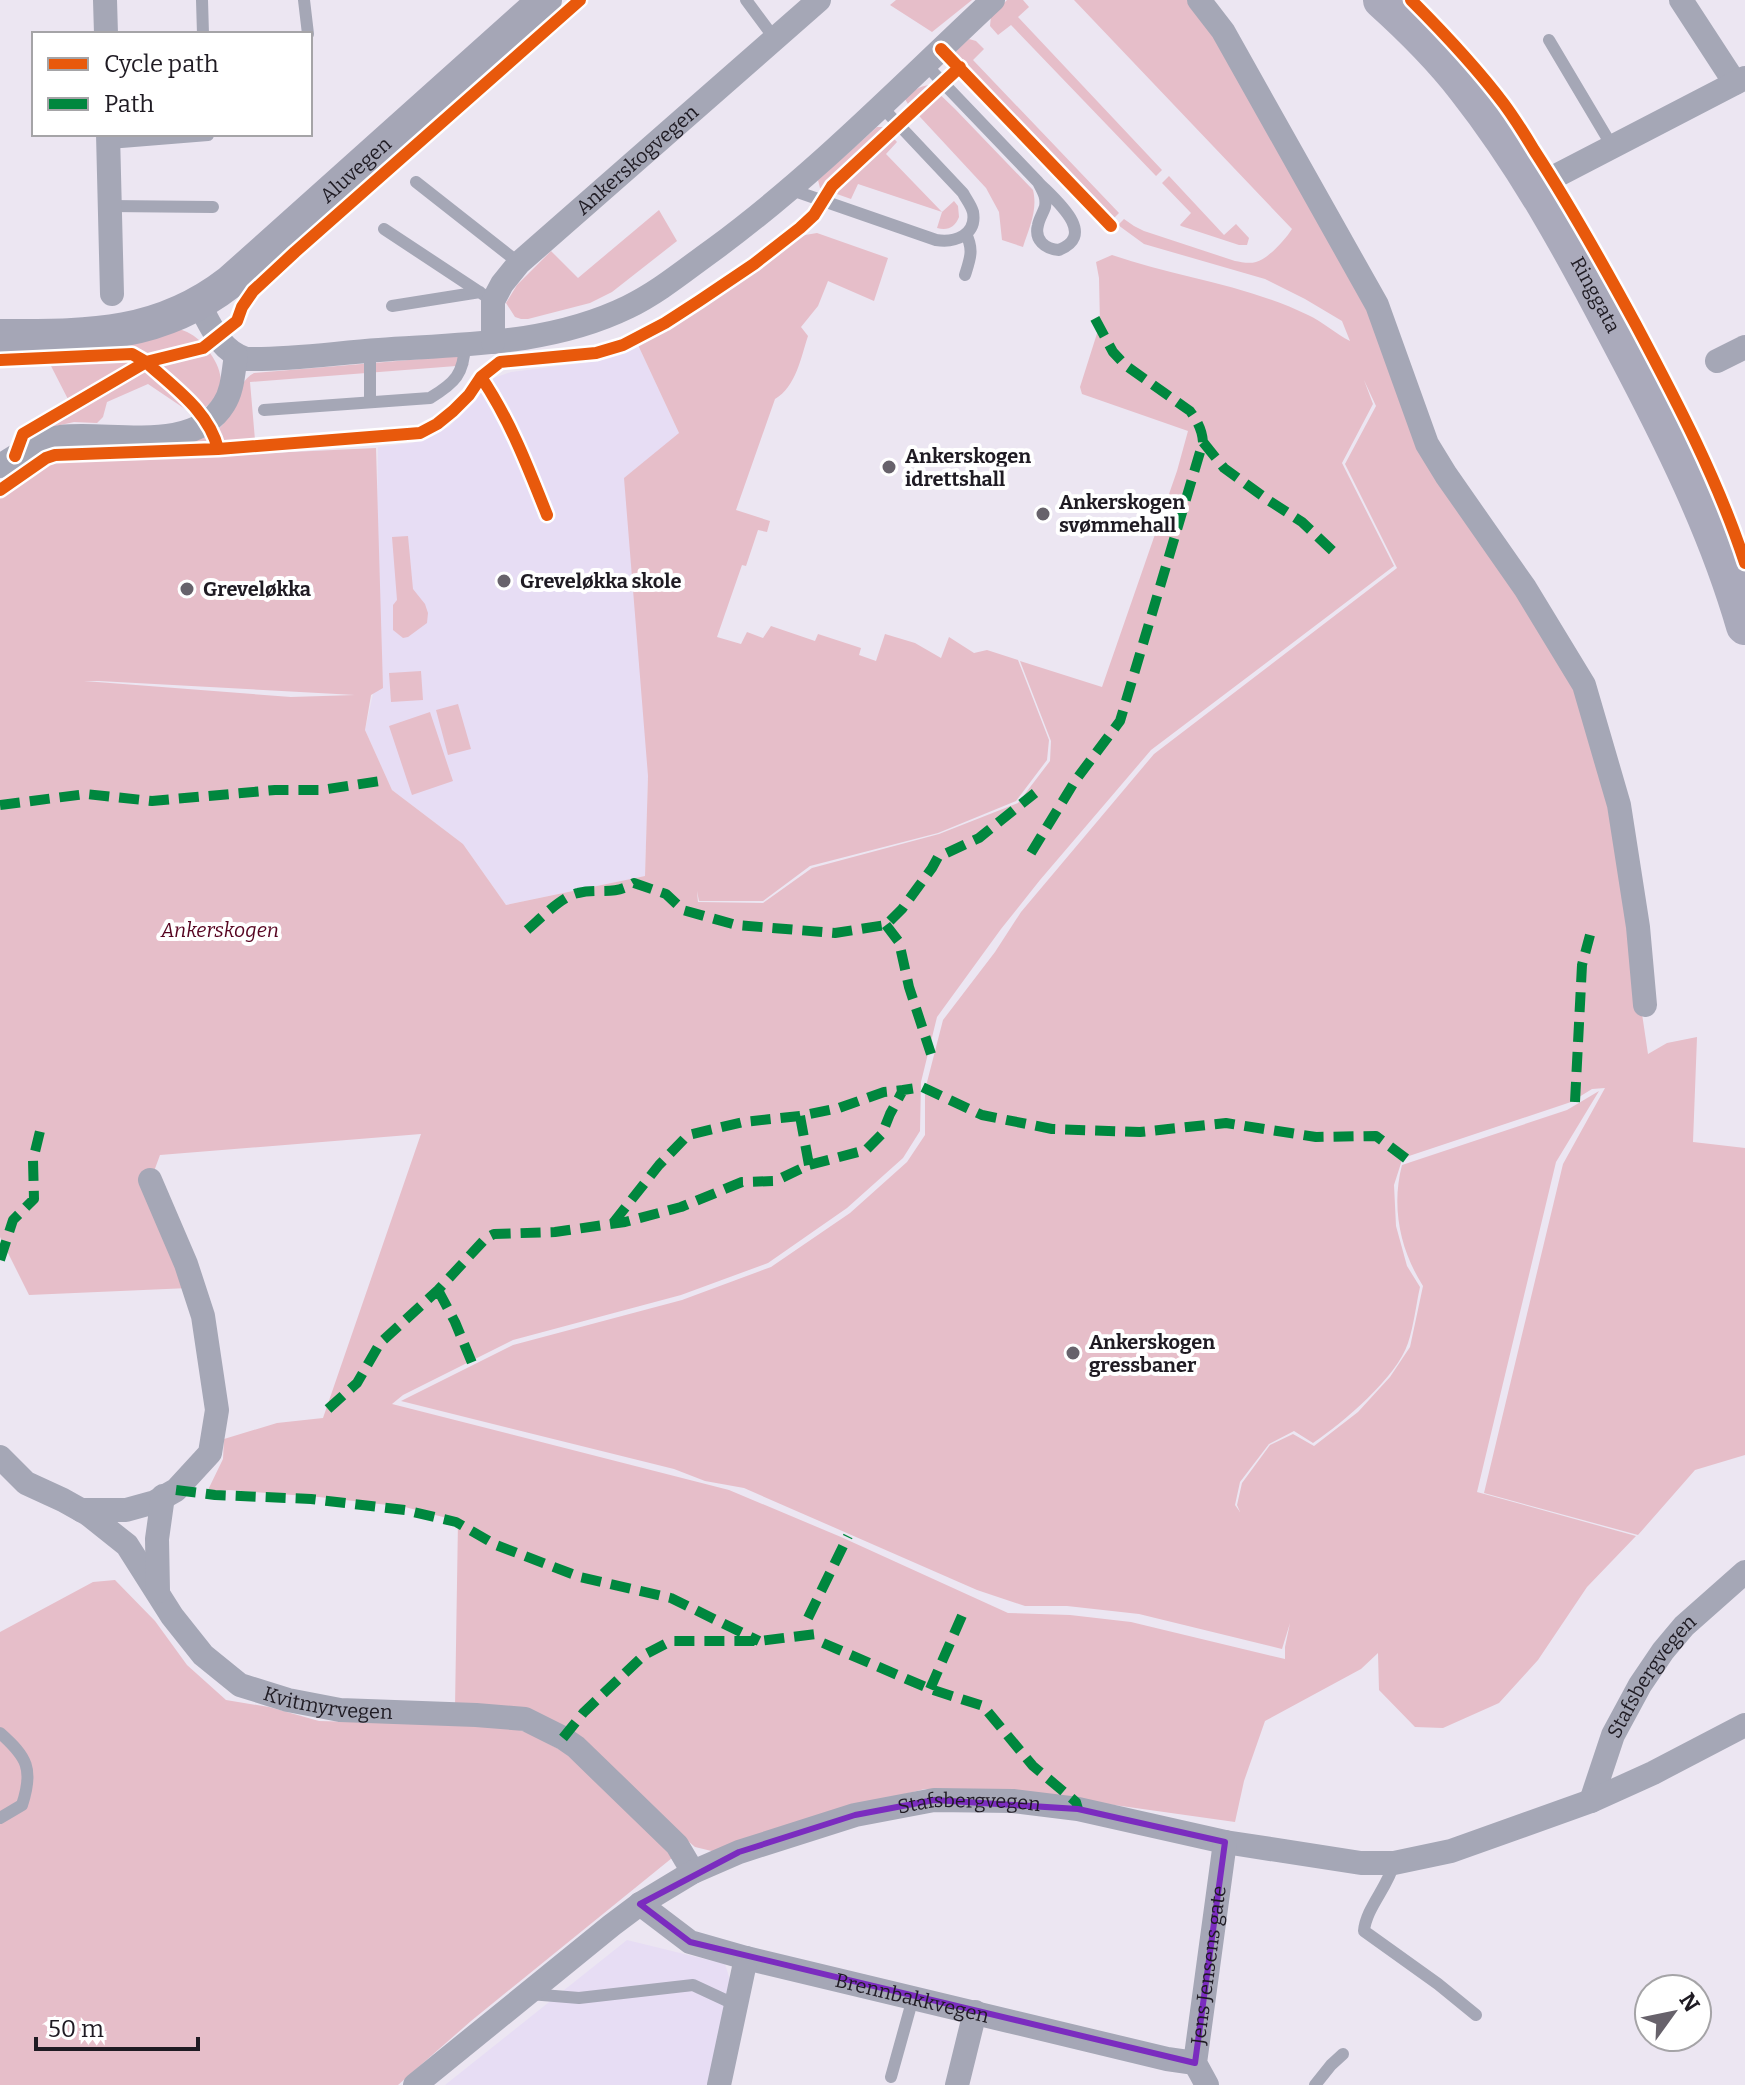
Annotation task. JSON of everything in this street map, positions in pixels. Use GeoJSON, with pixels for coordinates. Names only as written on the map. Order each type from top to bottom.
{"type":"FeatureCollection","features":[{"type":"Feature","properties":{"kind":"main road","name":"Aluvegen"},"geometry":{"type":"LineString","coordinates":[[0,336],[106,333],[153,323],[199,304],[230,282],[545,0]]}},
{"type":"Feature","properties":{"kind":"main road","name":"Ringgata"},"geometry":{"type":"LineString","coordinates":[[1382,0],[1465,86],[1545,203],[1681,460],[1712,530],[1744,618]]}},
{"type":"Feature","properties":{"kind":"street"},"geometry":{"type":"LineString","coordinates":[[105,0],[106,32]]}},
{"type":"Feature","properties":{"kind":"street","name":"Ankerskogvegen"},"geometry":{"type":"LineString","coordinates":[[487,297],[519,263],[819,0]]}},
{"type":"Feature","properties":{"kind":"street"},"geometry":{"type":"LineString","coordinates":[[199,304],[225,348],[246,359],[493,342],[560,332],[594,321],[657,291],[747,225],[881,106],[993,0]]}},
{"type":"Feature","properties":{"kind":"street"},"geometry":{"type":"LineString","coordinates":[[1199,0],[1223,31],[1377,305],[1427,444],[1525,588],[1584,685],[1619,805],[1638,927],[1645,1005]]}},
{"type":"Feature","properties":{"kind":"street"},"geometry":{"type":"LineString","coordinates":[[1552,178],[1740,80],[1681,0]]}},
{"type":"Feature","properties":{"kind":"street"},"geometry":{"type":"LineString","coordinates":[[108,138],[112,294]]}},
{"type":"Feature","properties":{"kind":"street"},"geometry":{"type":"LineString","coordinates":[[487,297],[493,342]]}},
{"type":"Feature","properties":{"kind":"street"},"geometry":{"type":"LineString","coordinates":[[1717,361],[1745,347]]}},
{"type":"Feature","properties":{"kind":"street"},"geometry":{"type":"LineString","coordinates":[[0,466],[32,446],[58,437],[163,437],[199,425],[216,414],[224,404],[236,356]]}},
{"type":"Feature","properties":{"kind":"street"},"geometry":{"type":"LineString","coordinates":[[81,1510],[126,1510],[155,1502],[176,1490],[210,1453],[217,1410],[203,1316],[186,1264],[150,1180]]}},
{"type":"Feature","properties":{"kind":"street","name":"Kvitmyrvegen"},"geometry":{"type":"LineString","coordinates":[[0,1457],[26,1483],[81,1510],[127,1545],[172,1616],[203,1655],[240,1685],[288,1700],[340,1710],[525,1719],[576,1747],[677,1845],[693,1872]]}},
{"type":"Feature","properties":{"kind":"street"},"geometry":{"type":"LineString","coordinates":[[158,1593],[157,1539],[163,1496]]}},
{"type":"Feature","properties":{"kind":"street","name":"Stafsbergvegen"},"geometry":{"type":"LineString","coordinates":[[1591,1801],[1613,1735],[1640,1685],[1684,1626],[1745,1572]]}},
{"type":"Feature","properties":{"kind":"street","name":"Stafsbergvegen"},"geometry":{"type":"LineString","coordinates":[[415,2085],[640,1904],[693,1872],[739,1852],[855,1815],[934,1800],[1013,1801],[1078,1809],[1225,1842],[1361,1863],[1394,1863],[1451,1851],[1591,1801],[1745,1725]]}},
{"type":"Feature","properties":{"kind":"street","name":"Jens Jensens gate"},"geometry":{"type":"LineString","coordinates":[[1207,2085],[1195,2063],[1225,1842]]}},
{"type":"Feature","properties":{"kind":"street","name":"Brennbakkvegen"},"geometry":{"type":"LineString","coordinates":[[640,1904],[690,1942],[1167,2059],[1195,2063]]}},
{"type":"Feature","properties":{"kind":"street"},"geometry":{"type":"LineString","coordinates":[[719,2085],[746,1958]]}},
{"type":"Feature","properties":{"kind":"street"},"geometry":{"type":"LineString","coordinates":[[957,2085],[975,2012]]}},
{"type":"Feature","properties":{"kind":"lane"},"geometry":{"type":"LineString","coordinates":[[202,0],[203,32]]}},
{"type":"Feature","properties":{"kind":"lane"},"geometry":{"type":"LineString","coordinates":[[304,0],[308,32]]}},
{"type":"Feature","properties":{"kind":"lane"},"geometry":{"type":"LineString","coordinates":[[746,0],[775,39]]}},
{"type":"Feature","properties":{"kind":"lane"},"geometry":{"type":"LineString","coordinates":[[1549,40],[1612,146]]}},
{"type":"Feature","properties":{"kind":"lane"},"geometry":{"type":"LineString","coordinates":[[925,64],[1067,212],[1075,227],[1075,235],[1072,242],[1059,250],[1045,246],[1037,233],[1046,204],[1038,182]]}},
{"type":"Feature","properties":{"kind":"lane"},"geometry":{"type":"LineString","coordinates":[[789,189],[936,240],[958,240],[966,234],[973,222],[973,210],[963,193],[881,106]]}},
{"type":"Feature","properties":{"kind":"lane"},"geometry":{"type":"LineString","coordinates":[[108,138],[175,136]]}},
{"type":"Feature","properties":{"kind":"lane"},"geometry":{"type":"LineString","coordinates":[[416,182],[519,263]]}},
{"type":"Feature","properties":{"kind":"lane"},"geometry":{"type":"LineString","coordinates":[[110,206],[213,207]]}},
{"type":"Feature","properties":{"kind":"lane"},"geometry":{"type":"LineString","coordinates":[[384,229],[487,297]]}},
{"type":"Feature","properties":{"kind":"lane"},"geometry":{"type":"LineString","coordinates":[[965,275],[972,253],[966,234]]}},
{"type":"Feature","properties":{"kind":"lane"},"geometry":{"type":"LineString","coordinates":[[392,306],[487,297]]}},
{"type":"Feature","properties":{"kind":"lane"},"geometry":{"type":"LineString","coordinates":[[264,410],[430,398],[458,378],[465,357],[465,344]]}},
{"type":"Feature","properties":{"kind":"lane"},"geometry":{"type":"LineString","coordinates":[[370,351],[370,402]]}},
{"type":"Feature","properties":{"kind":"lane"},"geometry":{"type":"LineString","coordinates":[[0,1733],[19,1750],[28,1767],[28,1788],[22,1805],[0,1818]]}},
{"type":"Feature","properties":{"kind":"lane"},"geometry":{"type":"LineString","coordinates":[[1394,1863],[1391,1877],[1365,1922],[1364,1931],[1476,2015]]}},
{"type":"Feature","properties":{"kind":"lane"},"geometry":{"type":"LineString","coordinates":[[527,1993],[579,1998],[693,1985],[736,2005]]}},
{"type":"Feature","properties":{"kind":"lane"},"geometry":{"type":"LineString","coordinates":[[891,2077],[913,1998]]}},
{"type":"Feature","properties":{"kind":"lane"},"geometry":{"type":"LineString","coordinates":[[1315,2085],[1343,2054]]}},
{"type":"Feature","properties":{"kind":"highlighted area"},"geometry":{"type":"Polygon","coordinates":[[[934,1800],[1078,1809],[1225,1842],[1195,2063],[690,1942],[640,1904],[739,1852],[855,1815],[934,1800]]]}},
{"type":"Feature","properties":{"kind":"shaded area","name":"Greveløkka skole"},"geometry":{"type":"Polygon","coordinates":[[[638,345],[679,433],[648,776],[645,876],[506,905],[463,844],[392,790],[365,730],[375,685],[378,447],[413,443],[449,427],[494,378],[511,372],[599,361],[638,345]]]}},
{"type":"Feature","properties":{"kind":"shaded area"},"geometry":{"type":"Polygon","coordinates":[[[627,1940],[725,1964],[731,1983],[710,2085],[445,2085],[627,1940]]]}},
{"type":"Feature","properties":{"kind":"green space"},"geometry":{"type":"Polygon","coordinates":[[[896,0],[972,0],[932,32],[890,5],[896,0]]]}},
{"type":"Feature","properties":{"kind":"green space"},"geometry":{"type":"Polygon","coordinates":[[[1007,0],[1023,0],[1029,7],[1018,17],[1162,170],[1156,176],[1011,25],[998,35],[990,26],[991,16],[1007,0]]]}},
{"type":"Feature","properties":{"kind":"green space","name":"Ankerskogen"},"geometry":{"type":"Polygon","coordinates":[[[1074,0],[1188,0],[1200,13],[1363,291],[1403,393],[1575,684],[1610,799],[1648,1054],[1667,1043],[1697,1037],[1693,1142],[1745,1148],[1745,1455],[1695,1470],[1638,1535],[1484,1493],[1563,1164],[1605,1088],[1592,1089],[1571,1102],[1409,1156],[1402,1160],[1394,1185],[1396,1226],[1407,1266],[1420,1287],[1410,1336],[1402,1356],[1368,1398],[1313,1443],[1294,1431],[1269,1444],[1240,1482],[1235,1505],[1240,1512],[1237,1505],[1242,1483],[1270,1445],[1293,1434],[1314,1446],[1358,1412],[1390,1377],[1410,1347],[1423,1286],[1408,1258],[1400,1228],[1397,1197],[1402,1165],[1567,1110],[1599,1091],[1556,1162],[1477,1492],[1636,1536],[1587,1587],[1538,1660],[1499,1703],[1443,1728],[1415,1727],[1379,1690],[1378,1653],[1361,1669],[1265,1721],[1244,1781],[1235,1822],[1036,1794],[925,1789],[852,1807],[724,1854],[695,1847],[563,1733],[455,1708],[458,1521],[405,1507],[319,1497],[229,1490],[207,1492],[223,1459],[224,1439],[277,1423],[323,1418],[421,1134],[160,1155],[146,1193],[189,1288],[29,1295],[0,1237],[0,495],[51,463],[63,460],[376,448],[383,688],[371,695],[365,730],[392,790],[463,844],[506,905],[645,876],[648,776],[624,478],[679,433],[638,345],[700,308],[805,235],[817,233],[888,258],[874,301],[828,281],[818,306],[801,327],[808,336],[800,362],[788,387],[775,399],[736,510],[770,521],[767,532],[758,530],[746,566],[742,565],[717,637],[741,644],[747,632],[763,638],[771,626],[815,641],[818,634],[861,648],[859,655],[876,661],[885,634],[915,643],[941,658],[949,637],[974,653],[987,650],[1018,660],[1049,740],[1047,760],[1016,801],[938,833],[810,866],[763,901],[699,901],[697,891],[698,902],[763,903],[812,868],[939,834],[1018,803],[1050,761],[1051,741],[1020,661],[1102,687],[1188,431],[1082,394],[1080,387],[1100,324],[1096,262],[1112,255],[1261,296],[1308,315],[1350,341],[1342,321],[1265,279],[1144,244],[1118,225],[1124,219],[1144,231],[1248,263],[1266,257],[1292,229],[1074,0]],[[1364,380],[1373,404],[1342,463],[1394,566],[1151,750],[1040,880],[937,1017],[921,1082],[920,1131],[903,1158],[847,1208],[768,1263],[681,1295],[513,1340],[403,1395],[392,1404],[729,1490],[1008,1613],[1070,1615],[1131,1622],[1285,1659],[1290,1623],[1282,1649],[1139,1614],[1067,1606],[1025,1606],[977,1590],[744,1488],[705,1481],[674,1469],[401,1401],[513,1345],[682,1300],[771,1267],[850,1213],[907,1162],[925,1135],[925,1090],[943,1020],[1021,912],[1154,754],[1397,568],[1345,464],[1376,406],[1364,380]],[[84,681],[291,697],[355,695],[99,681],[84,681]]]}},
{"type":"Feature","properties":{"kind":"green space"},"geometry":{"type":"Polygon","coordinates":[[[969,39],[984,49],[973,60],[1119,213],[1112,220],[953,53],[969,39]]]}},
{"type":"Feature","properties":{"kind":"green space"},"geometry":{"type":"Polygon","coordinates":[[[930,85],[1033,190],[1034,212],[1023,247],[1002,240],[999,212],[986,188],[905,99],[916,89],[930,85]]]}},
{"type":"Feature","properties":{"kind":"green space"},"geometry":{"type":"Polygon","coordinates":[[[877,127],[883,127],[897,142],[886,154],[942,212],[858,184],[851,199],[820,188],[818,180],[877,127]]]}},
{"type":"Feature","properties":{"kind":"green space"},"geometry":{"type":"Polygon","coordinates":[[[1169,176],[1224,235],[1236,224],[1249,238],[1247,245],[1181,226],[1191,213],[1162,183],[1169,176]]]}},
{"type":"Feature","properties":{"kind":"green space"},"geometry":{"type":"Polygon","coordinates":[[[954,201],[959,217],[951,227],[937,228],[942,212],[954,201]]]}},
{"type":"Feature","properties":{"kind":"green space"},"geometry":{"type":"Polygon","coordinates":[[[659,210],[677,241],[612,292],[590,303],[528,319],[515,317],[506,303],[517,285],[551,251],[578,278],[659,210]]]}},
{"type":"Feature","properties":{"kind":"green space"},"geometry":{"type":"Polygon","coordinates":[[[176,328],[199,340],[216,363],[221,380],[220,388],[211,402],[194,415],[148,384],[107,402],[103,417],[97,423],[74,422],[47,428],[45,426],[73,409],[51,366],[48,353],[8,356],[5,353],[176,328]]]}},
{"type":"Feature","properties":{"kind":"green space"},"geometry":{"type":"Polygon","coordinates":[[[457,356],[469,365],[250,382],[255,440],[178,445],[206,437],[219,428],[231,411],[242,385],[254,373],[457,356]]]}},
{"type":"Feature","properties":{"kind":"green space"},"geometry":{"type":"Polygon","coordinates":[[[408,536],[413,589],[428,613],[427,623],[403,638],[393,630],[393,605],[397,600],[392,537],[408,536]]]}},
{"type":"Feature","properties":{"kind":"green space"},"geometry":{"type":"Polygon","coordinates":[[[421,671],[423,700],[391,702],[389,673],[421,671]]]}},
{"type":"Feature","properties":{"kind":"green space"},"geometry":{"type":"Polygon","coordinates":[[[458,704],[471,749],[448,755],[436,710],[458,704]]]}},
{"type":"Feature","properties":{"kind":"green space"},"geometry":{"type":"Polygon","coordinates":[[[430,712],[453,781],[412,795],[389,726],[430,712]]]}},
{"type":"Feature","properties":{"kind":"green space"},"geometry":{"type":"Polygon","coordinates":[[[115,1580],[155,1621],[187,1665],[226,1700],[269,1707],[319,1721],[508,1726],[531,1734],[564,1752],[655,1831],[672,1858],[471,2021],[398,2085],[0,2085],[0,1632],[93,1582],[115,1580]]]}},
{"type":"Feature","properties":{"kind":"marked path"},"geometry":{"type":"LineString","coordinates":[[1031,853],[1075,781],[1120,721],[1203,442],[1199,425],[1190,411],[1125,365],[1113,352],[1093,315]]}},
{"type":"Feature","properties":{"kind":"marked path"},"geometry":{"type":"LineString","coordinates":[[1203,442],[1224,468],[1302,522],[1337,555]]}},
{"type":"Feature","properties":{"kind":"marked path"},"geometry":{"type":"LineString","coordinates":[[0,805],[86,794],[152,801],[275,790],[321,790],[380,781]]}},
{"type":"Feature","properties":{"kind":"marked path"},"geometry":{"type":"LineString","coordinates":[[527,930],[565,898],[586,892],[613,891],[634,883],[666,894],[683,910],[736,925],[835,933],[886,925],[902,909],[938,857],[979,838],[1035,793]]}},
{"type":"Feature","properties":{"kind":"marked path"},"geometry":{"type":"LineString","coordinates":[[886,925],[899,942],[909,987],[931,1054]]}},
{"type":"Feature","properties":{"kind":"marked path"},"geometry":{"type":"LineString","coordinates":[[1575,1102],[1582,965],[1590,935]]}},
{"type":"Feature","properties":{"kind":"marked path"},"geometry":{"type":"LineString","coordinates":[[328,1409],[357,1383],[380,1343],[438,1290],[486,1238],[494,1234],[555,1232],[625,1222],[681,1207],[742,1182],[775,1181],[809,1165],[866,1150],[882,1134],[903,1090],[922,1087],[982,1115],[1052,1129],[1140,1132],[1226,1123],[1316,1137],[1376,1136],[1408,1160]]}},
{"type":"Feature","properties":{"kind":"marked path"},"geometry":{"type":"LineString","coordinates":[[613,1223],[659,1165],[688,1135],[743,1122],[839,1108],[884,1092],[903,1090]]}},
{"type":"Feature","properties":{"kind":"marked path"},"geometry":{"type":"LineString","coordinates":[[800,1116],[809,1165]]}},
{"type":"Feature","properties":{"kind":"marked path"},"geometry":{"type":"LineString","coordinates":[[0,1260],[13,1220],[34,1199],[33,1160],[41,1127]]}},
{"type":"Feature","properties":{"kind":"marked path"},"geometry":{"type":"LineString","coordinates":[[438,1290],[472,1363]]}},
{"type":"Feature","properties":{"kind":"marked path"},"geometry":{"type":"LineString","coordinates":[[176,1490],[311,1499],[405,1510],[456,1522],[496,1545],[580,1577],[671,1598],[759,1641]]}},
{"type":"Feature","properties":{"kind":"marked path"},"geometry":{"type":"LineString","coordinates":[[808,1618],[848,1536]]}},
{"type":"Feature","properties":{"kind":"marked path"},"geometry":{"type":"LineString","coordinates":[[930,1689],[964,1611]]}},
{"type":"Feature","properties":{"kind":"marked path"},"geometry":{"type":"LineString","coordinates":[[563,1738],[584,1712],[644,1655],[671,1641],[759,1641],[816,1634]]}},
{"type":"Feature","properties":{"kind":"marked path"},"geometry":{"type":"LineString","coordinates":[[823,1643],[930,1689],[983,1706],[1033,1766],[1076,1802],[1078,1809]]}},
{"type":"Feature","properties":{"kind":"cycle path"},"geometry":{"type":"LineString","coordinates":[[0,360],[132,354],[146,362],[203,348],[237,321],[253,291],[295,252],[580,0]]}},
{"type":"Feature","properties":{"kind":"cycle path"},"geometry":{"type":"LineString","coordinates":[[1411,0],[1459,50],[1504,104],[1574,215],[1681,412],[1722,502],[1745,563]]}},
{"type":"Feature","properties":{"kind":"cycle path"},"geometry":{"type":"LineString","coordinates":[[941,49],[1111,226]]}},
{"type":"Feature","properties":{"kind":"cycle path"},"geometry":{"type":"LineString","coordinates":[[0,490],[55,455],[218,449],[420,433],[453,411],[481,377],[500,362],[596,353],[623,345],[699,301],[800,228],[814,215],[832,186],[960,67]]}},
{"type":"Feature","properties":{"kind":"cycle path"},"geometry":{"type":"LineString","coordinates":[[15,456],[23,434],[146,362],[198,411],[218,449]]}},
{"type":"Feature","properties":{"kind":"cycle path"},"geometry":{"type":"LineString","coordinates":[[481,377],[510,427],[547,515]]}},
{"type":"Feature","properties":{"kind":"place","name":"Ankerskogen idrettshall"},"geometry":{"type":"Point","coordinates":[889,467]}},
{"type":"Feature","properties":{"kind":"place","name":"Ankerskogen svømmehall"},"geometry":{"type":"Point","coordinates":[1043,514]}},
{"type":"Feature","properties":{"kind":"place","name":"Greveløkka skole"},"geometry":{"type":"Point","coordinates":[504,581]}},
{"type":"Feature","properties":{"kind":"place","name":"Greveløkka"},"geometry":{"type":"Point","coordinates":[187,589]}},
{"type":"Feature","properties":{"kind":"place","name":"Ankerskogen gressbaner"},"geometry":{"type":"Point","coordinates":[1073,1353]}}]}
